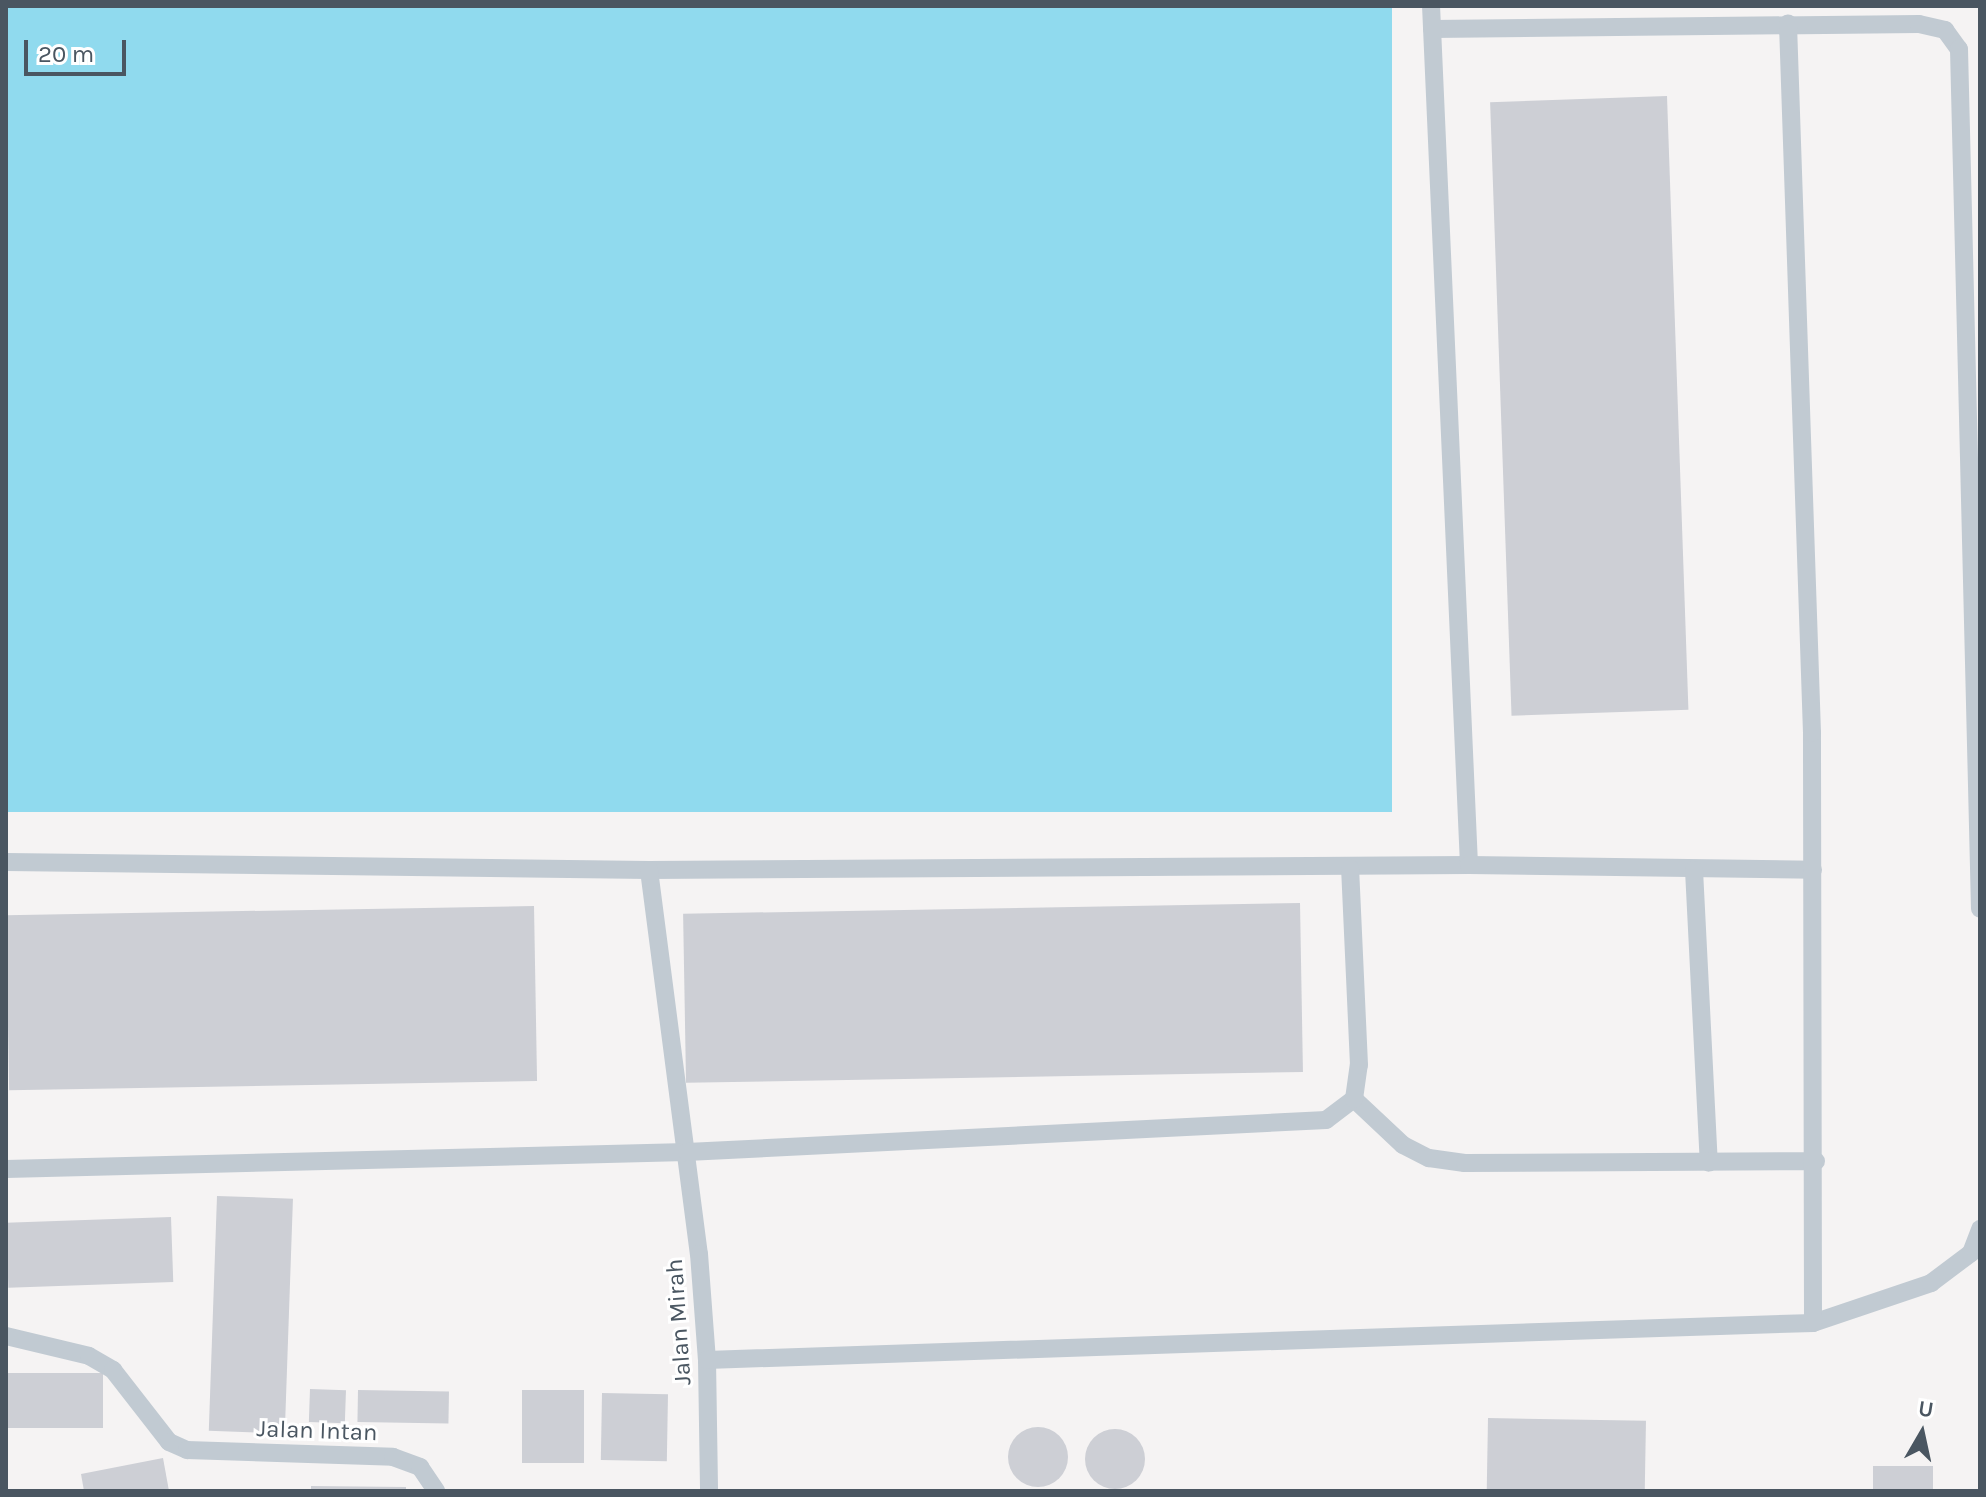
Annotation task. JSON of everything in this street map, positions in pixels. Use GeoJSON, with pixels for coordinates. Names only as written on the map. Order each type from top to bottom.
{"type":"FeatureCollection","features":[{"type":"Feature","properties":{"kind":"lane"},"geometry":{"type":"LineString","coordinates":[[1431,6],[1469,865]]}},
{"type":"Feature","properties":{"kind":"lane"},"geometry":{"type":"LineString","coordinates":[[1788,23],[1811,673],[1816,1161],[1813,1323]]}},
{"type":"Feature","properties":{"kind":"lane"},"geometry":{"type":"LineString","coordinates":[[1432,29],[1919,24],[1945,30],[1959,49],[1980,909]]}},
{"type":"Feature","properties":{"kind":"lane"},"geometry":{"type":"LineString","coordinates":[[6,862],[649,870],[1469,865],[1813,870]]}},
{"type":"Feature","properties":{"kind":"lane"},"geometry":{"type":"LineString","coordinates":[[6,1169],[687,1152],[1326,1120],[1354,1099],[1359,1065],[1350,868]]}},
{"type":"Feature","properties":{"kind":"lane","name":"Jalan Mirah"},"geometry":{"type":"LineString","coordinates":[[649,870],[687,1152],[707,1360],[709,1491]]}},
{"type":"Feature","properties":{"kind":"lane"},"geometry":{"type":"LineString","coordinates":[[1694,870],[1709,1163]]}},
{"type":"Feature","properties":{"kind":"lane"},"geometry":{"type":"LineString","coordinates":[[1354,1099],[1403,1145],[1429,1158],[1465,1163],[1816,1161]]}},
{"type":"Feature","properties":{"kind":"lane"},"geometry":{"type":"LineString","coordinates":[[707,1360],[1813,1323],[1931,1283],[1971,1253],[1980,1229]]}},
{"type":"Feature","properties":{"kind":"lane","name":"Jalan Intan"},"geometry":{"type":"LineString","coordinates":[[6,1336],[89,1356],[113,1370],[169,1442],[187,1450],[393,1457],[420,1467],[436,1491]]}},
{"type":"Feature","properties":{"kind":"water"},"geometry":{"type":"Polygon","coordinates":[[[6,6],[1392,6],[1392,812],[6,812],[6,6]]]}},
{"type":"Feature","properties":{"kind":"building"},"geometry":{"type":"Polygon","coordinates":[[[1667,96],[1688,710],[1512,716],[1490,102],[1667,96]]]}},
{"type":"Feature","properties":{"kind":"building"},"geometry":{"type":"Polygon","coordinates":[[[1300,903],[1303,1072],[686,1083],[683,914],[1300,903]]]}},
{"type":"Feature","properties":{"kind":"building"},"geometry":{"type":"Polygon","coordinates":[[[534,906],[537,1081],[9,1090],[6,915],[534,906]]]}},
{"type":"Feature","properties":{"kind":"building"},"geometry":{"type":"Polygon","coordinates":[[[217,1196],[293,1199],[285,1434],[209,1431],[217,1196]]]}},
{"type":"Feature","properties":{"kind":"building"},"geometry":{"type":"Polygon","coordinates":[[[171,1217],[173,1282],[8,1288],[6,1223],[171,1217]]]}},
{"type":"Feature","properties":{"kind":"building"},"geometry":{"type":"Polygon","coordinates":[[[6,1373],[103,1373],[103,1428],[6,1428],[6,1373]]]}},
{"type":"Feature","properties":{"kind":"building"},"geometry":{"type":"Polygon","coordinates":[[[310,1389],[346,1390],[345,1423],[309,1422],[310,1389]]]}},
{"type":"Feature","properties":{"kind":"building"},"geometry":{"type":"Polygon","coordinates":[[[358,1390],[449,1392],[448,1424],[357,1422],[358,1390]]]}},
{"type":"Feature","properties":{"kind":"building"},"geometry":{"type":"Polygon","coordinates":[[[522,1390],[584,1390],[584,1463],[522,1463],[522,1390]]]}},
{"type":"Feature","properties":{"kind":"building"},"geometry":{"type":"Polygon","coordinates":[[[602,1393],[668,1394],[667,1461],[601,1460],[602,1393]]]}},
{"type":"Feature","properties":{"kind":"building"},"geometry":{"type":"Polygon","coordinates":[[[1488,1418],[1646,1421],[1645,1491],[1487,1491],[1488,1418]]]}},
{"type":"Feature","properties":{"kind":"building"},"geometry":{"type":"Polygon","coordinates":[[[1038,1427],[1049,1429],[1059,1436],[1066,1446],[1066,1468],[1059,1478],[1049,1485],[1038,1487],[1027,1485],[1017,1478],[1010,1468],[1008,1457],[1010,1446],[1017,1436],[1027,1429],[1038,1427]]]}},
{"type":"Feature","properties":{"kind":"building"},"geometry":{"type":"Polygon","coordinates":[[[1115,1429],[1126,1431],[1136,1438],[1143,1448],[1143,1470],[1136,1480],[1126,1487],[1115,1489],[1104,1487],[1094,1480],[1087,1470],[1085,1459],[1087,1448],[1094,1438],[1104,1431],[1115,1429]]]}},
{"type":"Feature","properties":{"kind":"building"},"geometry":{"type":"Polygon","coordinates":[[[163,1458],[169,1491],[84,1491],[81,1474],[163,1458]]]}},
{"type":"Feature","properties":{"kind":"building"},"geometry":{"type":"Polygon","coordinates":[[[1873,1466],[1933,1466],[1933,1491],[1873,1491],[1873,1466]]]}},
{"type":"Feature","properties":{"kind":"building"},"geometry":{"type":"Polygon","coordinates":[[[311,1486],[406,1487],[406,1491],[311,1491],[311,1486]]]}}]}
